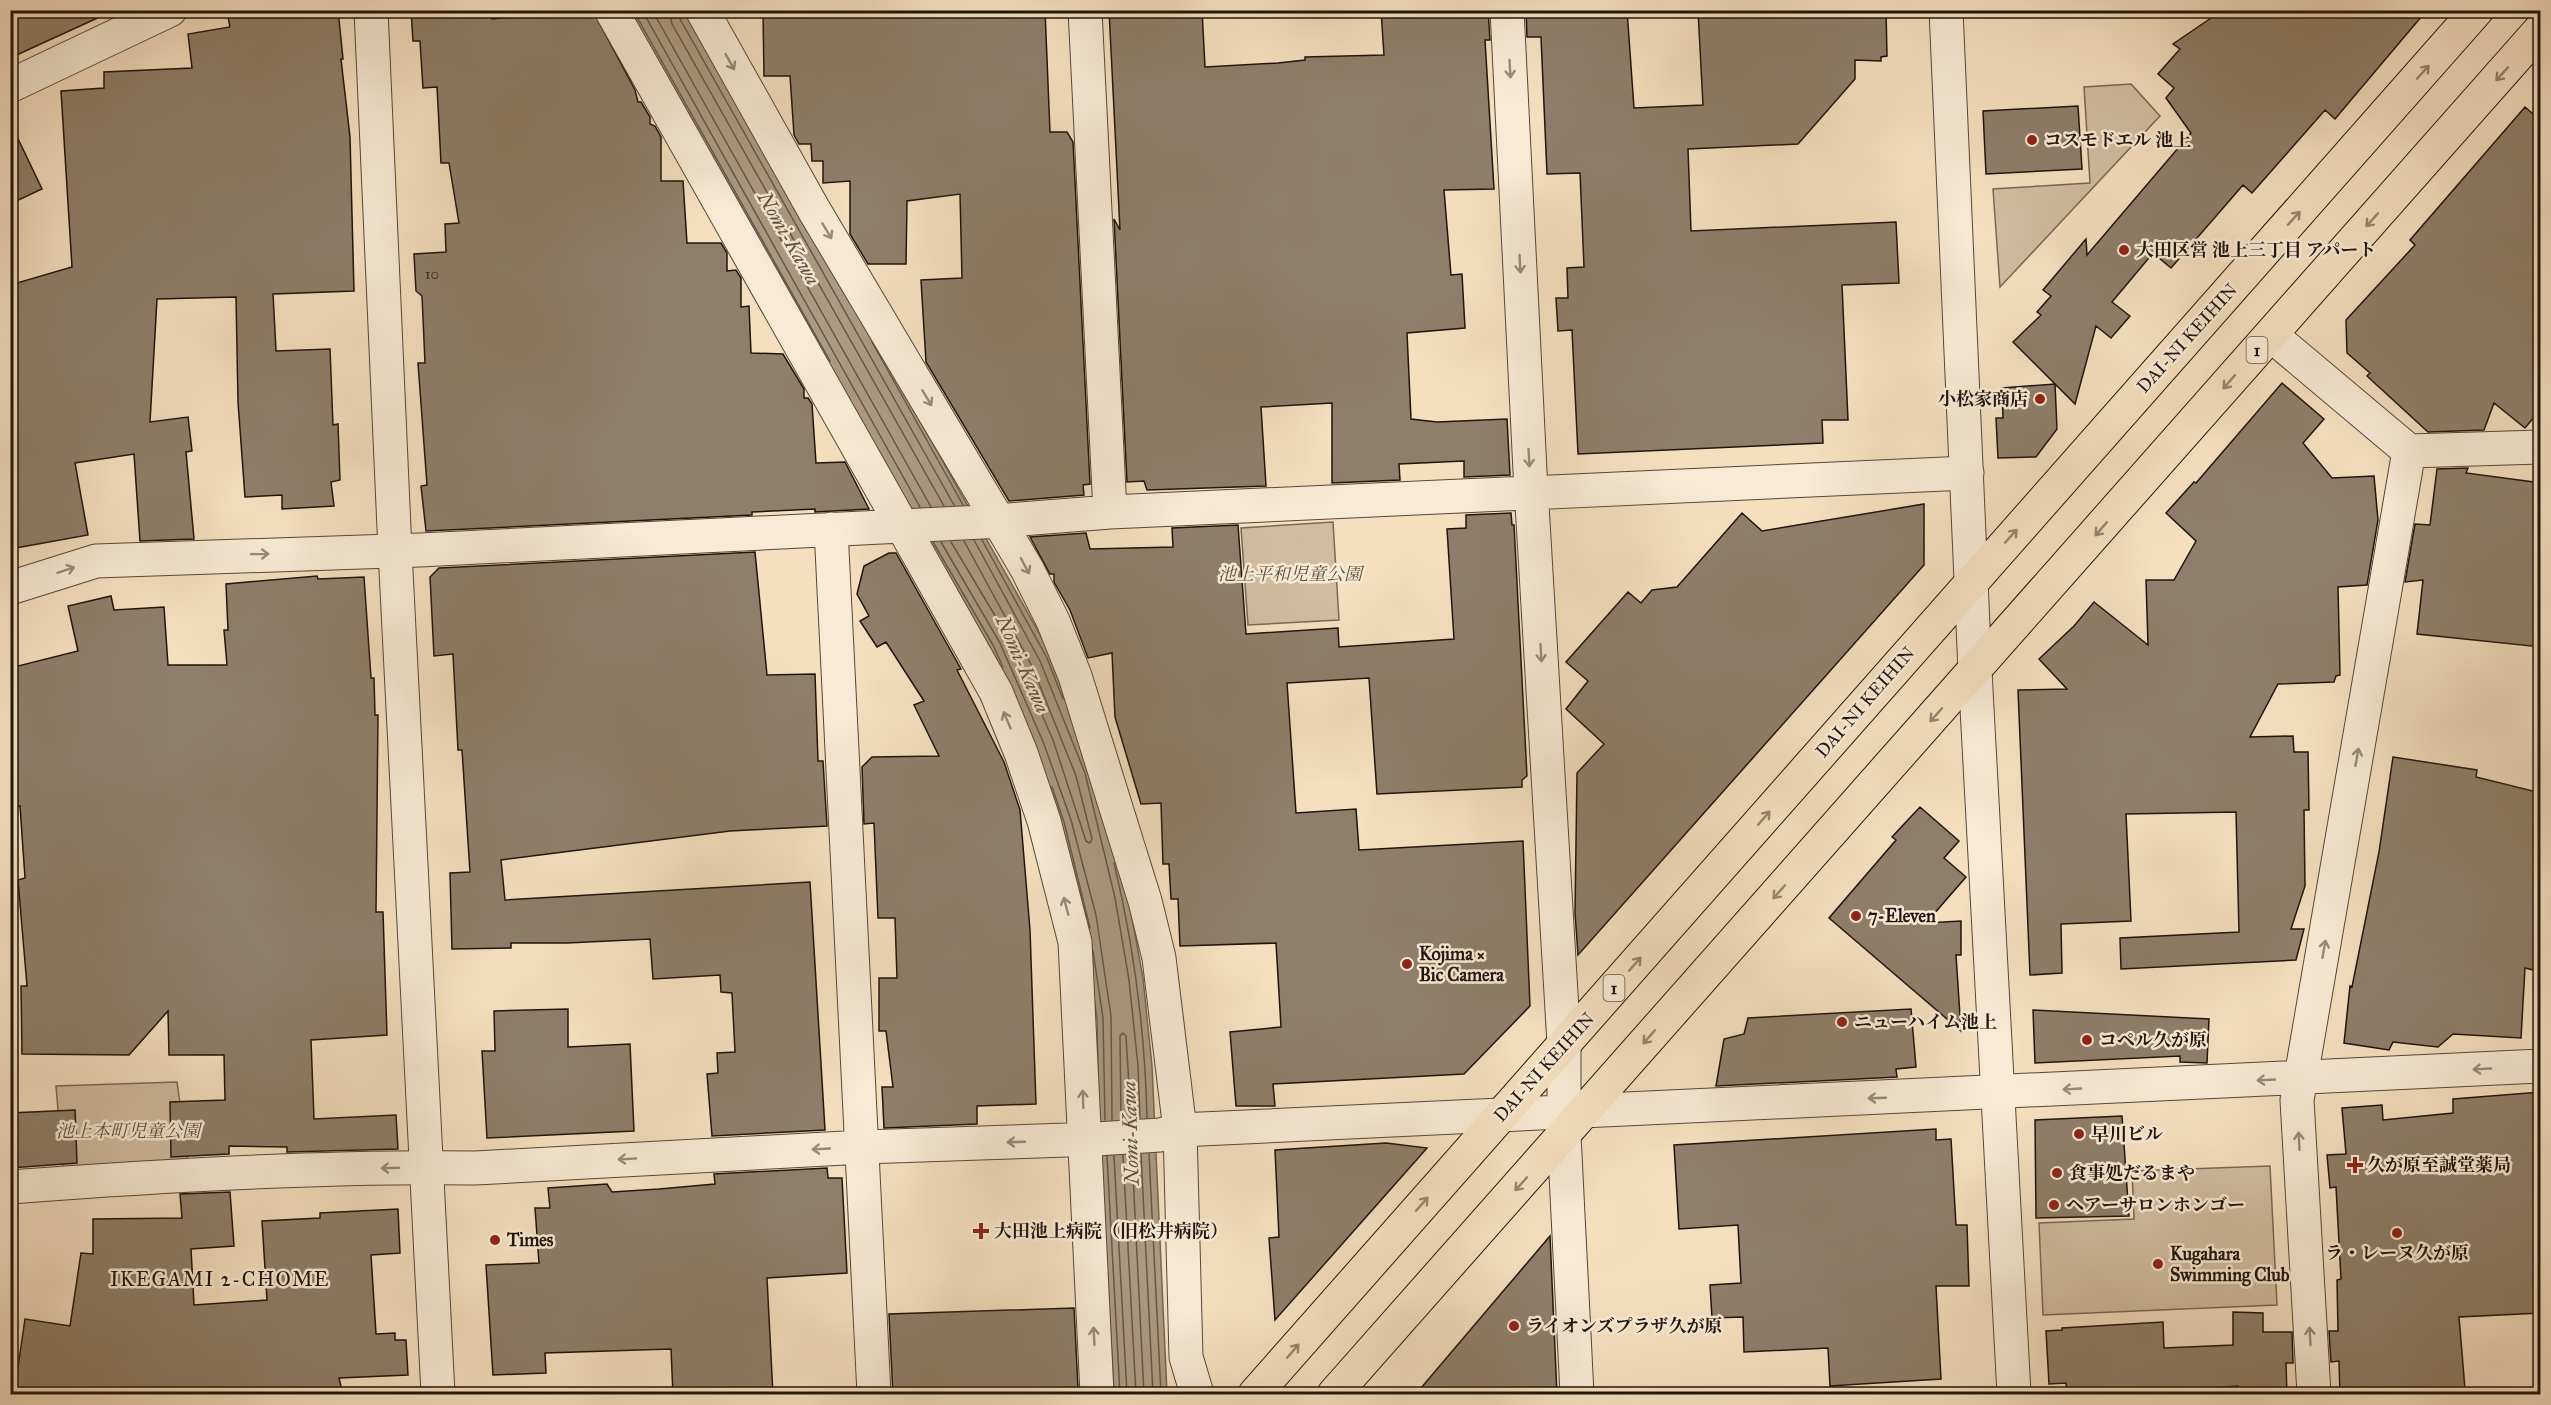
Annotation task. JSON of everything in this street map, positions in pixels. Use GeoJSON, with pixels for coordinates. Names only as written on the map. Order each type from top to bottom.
{"type":"FeatureCollection","features":[{"type":"Feature","properties":{"kind":"highway","name":"DAI-NI KEIHIN"},"geometry":{"type":"LineString","coordinates":[[1255,1395],[2477,10]]}},
{"type":"Feature","properties":{"kind":"highway","name":"1"},"geometry":{"type":"LineString","coordinates":[[1334,1395],[1571,1119],[1975,671],[2541,30]]}},
{"type":"Feature","properties":{"kind":"street"},"geometry":{"type":"LineString","coordinates":[[10,86],[170,10]]}},
{"type":"Feature","properties":{"kind":"street"},"geometry":{"type":"LineString","coordinates":[[371,10],[394,551],[438,1395]]}},
{"type":"Feature","properties":{"kind":"street"},"geometry":{"type":"LineString","coordinates":[[611,10],[906,525],[996,692],[1022,753],[1044,821],[1075,942],[1090,1139],[1096,1395]]}},
{"type":"Feature","properties":{"kind":"street"},"geometry":{"type":"LineString","coordinates":[[702,10],[991,521],[1053,621],[1075,676],[1145,901],[1159,958],[1186,1357],[1197,1395]]}},
{"type":"Feature","properties":{"kind":"street"},"geometry":{"type":"LineString","coordinates":[[1085,10],[1110,512]]}},
{"type":"Feature","properties":{"kind":"street"},"geometry":{"type":"LineString","coordinates":[[1508,10],[1531,494],[1564,1044],[1571,1119],[1577,1395]]}},
{"type":"Feature","properties":{"kind":"street"},"geometry":{"type":"LineString","coordinates":[[1946,10],[1975,671],[2014,1395]]}},
{"type":"Feature","properties":{"kind":"street"},"geometry":{"type":"LineString","coordinates":[[2271,335],[2409,451],[2541,447]]}},
{"type":"Feature","properties":{"kind":"street"},"geometry":{"type":"LineString","coordinates":[[2314,1395],[2297,1100],[2409,451]]}},
{"type":"Feature","properties":{"kind":"street"},"geometry":{"type":"LineString","coordinates":[[10,588],[96,561],[211,555],[394,551],[991,521],[1110,512],[1967,473]]}},
{"type":"Feature","properties":{"kind":"street"},"geometry":{"type":"LineString","coordinates":[[831,529],[874,1395]]}},
{"type":"Feature","properties":{"kind":"street"},"geometry":{"type":"LineString","coordinates":[[10,1187],[426,1167],[476,1168],[1500,1117],[1571,1119],[1998,1092],[2541,1066]]}},
{"type":"Feature","properties":{"kind":"green space"},"geometry":{"type":"Polygon","coordinates":[[[2131,84],[2160,116],[2000,287],[1993,189],[2090,183],[2084,87],[2131,84]]]}},
{"type":"Feature","properties":{"kind":"green space","name":"池上平和児童公園"},"geometry":{"type":"Polygon","coordinates":[[[1333,522],[1339,620],[1248,625],[1241,528],[1333,522]]]}},
{"type":"Feature","properties":{"kind":"green space","name":"池上本町児童公園"},"geometry":{"type":"Polygon","coordinates":[[[177,1082],[190,1176],[64,1183],[56,1086],[177,1082]]]}},
{"type":"Feature","properties":{"kind":"green space","name":"Kugahara Swimming Club"},"geometry":{"type":"Polygon","coordinates":[[[2270,1166],[2277,1305],[2043,1315],[2039,1223],[2134,1219],[2132,1171],[2270,1166]]]}},
{"type":"Feature","properties":{"kind":"water","name":"Nomi-Kawa"},"geometry":{"type":"Polygon","coordinates":[[[626,11],[690,11],[1052,656],[1128,896],[1143,978],[1152,1066],[1167,1394],[1114,1394],[1099,1119],[1097,1018],[1082,917],[1058,824],[626,11]]]}},
{"type":"Feature","properties":{"kind":"building"},"geometry":{"type":"Polygon","coordinates":[[[10,10],[115,10],[10,58],[10,10]]]}},
{"type":"Feature","properties":{"kind":"building"},"geometry":{"type":"Polygon","coordinates":[[[253,10],[338,10],[350,137],[354,291],[273,294],[276,351],[330,349],[333,425],[338,424],[340,480],[331,482],[334,506],[282,509],[282,495],[245,497],[238,402],[236,297],[157,299],[150,422],[188,417],[192,451],[186,452],[194,539],[140,541],[134,454],[75,463],[88,535],[10,549],[10,285],[72,267],[61,91],[104,88],[104,72],[192,68],[188,34],[230,27],[228,17],[253,10]]]}},
{"type":"Feature","properties":{"kind":"building"},"geometry":{"type":"Polygon","coordinates":[[[411,10],[492,10],[492,19],[593,11],[635,90],[638,102],[641,102],[650,117],[650,124],[655,126],[661,137],[661,181],[683,181],[687,243],[721,243],[727,253],[727,271],[736,270],[741,278],[741,307],[749,306],[751,353],[783,354],[804,389],[804,398],[808,398],[812,404],[816,463],[845,462],[869,509],[752,512],[752,515],[426,531],[421,486],[427,485],[418,363],[425,363],[422,296],[416,291],[414,254],[446,252],[445,224],[459,223],[449,163],[441,163],[437,87],[423,88],[420,41],[413,41],[411,10]]]}},
{"type":"Feature","properties":{"kind":"building"},"geometry":{"type":"Polygon","coordinates":[[[830,10],[1045,10],[1050,132],[1067,132],[1073,142],[1090,484],[1083,485],[1084,495],[1009,501],[926,362],[921,280],[962,278],[960,194],[907,201],[906,264],[868,264],[850,234],[850,181],[823,183],[823,161],[812,161],[811,144],[799,144],[794,135],[790,76],[764,76],[763,12],[830,13],[830,10]]]}},
{"type":"Feature","properties":{"kind":"building"},"geometry":{"type":"Polygon","coordinates":[[[1109,10],[1202,10],[1205,67],[1278,63],[1305,60],[1305,57],[1384,55],[1381,10],[1488,10],[1490,40],[1485,40],[1494,189],[1444,190],[1451,275],[1462,274],[1465,328],[1407,333],[1411,419],[1437,422],[1507,419],[1510,475],[1464,477],[1464,461],[1399,464],[1400,480],[1332,483],[1332,403],[1261,407],[1266,486],[1147,490],[1144,481],[1127,482],[1114,219],[1120,230],[1109,10]]]}},
{"type":"Feature","properties":{"kind":"building"},"geometry":{"type":"Polygon","coordinates":[[[1526,10],[1627,10],[1634,108],[1703,105],[1698,10],[1886,10],[1887,56],[1881,57],[1881,61],[1855,60],[1855,79],[1798,144],[1688,149],[1691,231],[1896,222],[1899,283],[1842,285],[1848,420],[1822,420],[1823,443],[1578,454],[1572,330],[1558,331],[1556,298],[1568,298],[1567,268],[1584,267],[1580,173],[1547,174],[1541,37],[1527,37],[1526,10]]]}},
{"type":"Feature","properties":{"kind":"building"},"geometry":{"type":"Polygon","coordinates":[[[2223,10],[2427,10],[2335,119],[2325,110],[2252,193],[2243,185],[2171,268],[2153,253],[2112,302],[2130,316],[2111,338],[2096,326],[2075,404],[2013,342],[2041,315],[2037,312],[2051,296],[2043,290],[2086,239],[2087,255],[2191,133],[2166,98],[2174,88],[2158,74],[2180,49],[2173,44],[2223,10]]]}},
{"type":"Feature","properties":{"kind":"building","name":"コスモドエル 池上"},"geometry":{"type":"Polygon","coordinates":[[[2078,106],[2082,169],[1986,174],[1983,111],[2078,106]]]}},
{"type":"Feature","properties":{"kind":"building"},"geometry":{"type":"Polygon","coordinates":[[[2525,107],[2541,121],[2541,409],[2525,428],[2494,403],[2484,430],[2428,432],[2367,376],[2370,373],[2347,353],[2346,320],[2415,245],[2410,240],[2525,107]]]}},
{"type":"Feature","properties":{"kind":"building"},"geometry":{"type":"Polygon","coordinates":[[[10,122],[42,189],[10,204],[10,122]]]}},
{"type":"Feature","properties":{"kind":"building"},"geometry":{"type":"Polygon","coordinates":[[[2282,383],[2324,419],[2303,443],[2332,478],[2374,476],[2378,520],[2367,585],[2338,587],[2340,675],[2336,676],[2334,682],[2278,684],[2250,737],[2293,736],[2294,752],[2308,752],[2309,810],[2304,810],[2305,886],[2291,929],[2304,929],[2296,960],[2121,969],[2120,938],[2239,932],[2236,812],[2126,814],[2131,921],[2061,924],[2062,973],[2030,975],[2018,690],[2067,689],[2039,659],[2074,626],[2094,602],[2148,645],[2146,580],[2174,580],[2196,541],[2166,513],[2194,482],[2196,483],[2282,383]]]}},
{"type":"Feature","properties":{"kind":"building","name":"小松家商店"},"geometry":{"type":"Polygon","coordinates":[[[2055,384],[2057,429],[2036,457],[1998,458],[1996,418],[2003,418],[2002,388],[2055,384]]]}},
{"type":"Feature","properties":{"kind":"building"},"geometry":{"type":"Polygon","coordinates":[[[2468,468],[2466,473],[2541,483],[2541,647],[2417,634],[2423,580],[2405,582],[2415,524],[2430,525],[2437,469],[2468,468]]]}},
{"type":"Feature","properties":{"kind":"building"},"geometry":{"type":"Polygon","coordinates":[[[1924,504],[1924,565],[1578,955],[1575,913],[1577,773],[1604,744],[1566,709],[1588,681],[1566,662],[1628,592],[1641,603],[1652,590],[1677,587],[1742,513],[1762,531],[1924,504]]]}},
{"type":"Feature","properties":{"kind":"building"},"geometry":{"type":"Polygon","coordinates":[[[1511,513],[1512,525],[1514,525],[1527,776],[1522,780],[1522,787],[1377,794],[1369,678],[1287,683],[1296,813],[1356,809],[1359,850],[1523,841],[1530,1006],[1464,1074],[1273,1084],[1275,1106],[1236,1106],[1230,1032],[1281,1027],[1276,943],[1180,946],[1178,899],[1171,899],[1169,864],[1163,864],[1161,803],[1141,804],[1115,717],[1112,653],[1088,658],[1070,610],[1054,582],[1054,574],[1050,574],[1030,537],[1086,533],[1090,549],[1173,547],[1172,528],[1238,525],[1246,634],[1338,628],[1339,647],[1454,639],[1447,529],[1466,528],[1466,515],[1511,513]]]}},
{"type":"Feature","properties":{"kind":"building"},"geometry":{"type":"Polygon","coordinates":[[[755,552],[767,675],[815,674],[818,761],[823,761],[827,826],[730,831],[501,860],[505,900],[810,882],[825,1130],[712,1136],[707,1074],[718,1073],[717,1053],[735,1052],[732,993],[721,992],[720,975],[653,979],[650,939],[511,943],[511,948],[452,949],[450,873],[470,872],[462,750],[458,750],[453,654],[434,656],[430,577],[439,568],[755,552]]]}},
{"type":"Feature","properties":{"kind":"building"},"geometry":{"type":"Polygon","coordinates":[[[889,553],[896,553],[961,669],[957,670],[1004,762],[1020,810],[1030,930],[1036,1104],[977,1106],[977,1124],[884,1128],[882,1087],[893,1087],[886,1031],[879,1031],[879,978],[897,978],[895,918],[878,918],[874,823],[864,824],[862,767],[872,757],[939,756],[914,705],[924,701],[886,642],[877,647],[860,621],[869,616],[857,594],[864,566],[889,553]]]}},
{"type":"Feature","properties":{"kind":"building"},"geometry":{"type":"Polygon","coordinates":[[[317,576],[318,579],[364,577],[371,678],[374,678],[375,715],[378,715],[376,912],[383,912],[387,1035],[311,1040],[314,1119],[396,1115],[398,1149],[287,1152],[287,1147],[229,1146],[229,1154],[171,1157],[170,1102],[225,1100],[224,1055],[169,1055],[168,1011],[129,1055],[22,1054],[21,986],[27,986],[18,880],[25,878],[20,806],[10,808],[10,668],[78,651],[68,606],[111,596],[114,610],[164,607],[168,665],[227,665],[224,630],[228,630],[226,584],[317,576]]]}},
{"type":"Feature","properties":{"kind":"building"},"geometry":{"type":"Polygon","coordinates":[[[2393,757],[2477,770],[2476,777],[2541,793],[2541,972],[2525,968],[2521,1038],[2453,1034],[2438,1047],[2393,1042],[2389,1050],[2344,1043],[2350,986],[2352,987],[2379,852],[2393,757]]]}},
{"type":"Feature","properties":{"kind":"building"},"geometry":{"type":"Polygon","coordinates":[[[1920,807],[1959,841],[1944,858],[1966,877],[1926,923],[1961,921],[1961,955],[1956,955],[1961,1031],[1829,918],[1896,840],[1892,837],[1920,807]]]}},
{"type":"Feature","properties":{"kind":"building"},"geometry":{"type":"Polygon","coordinates":[[[568,1009],[568,1047],[630,1044],[634,1131],[487,1138],[482,1051],[495,1051],[494,1011],[568,1009]]]}},
{"type":"Feature","properties":{"kind":"building","name":"ニューハイム池上"},"geometry":{"type":"Polygon","coordinates":[[[1911,1009],[1916,1067],[1896,1069],[1897,1077],[1716,1086],[1724,1039],[1744,1034],[1748,1018],[1911,1009]]]}},
{"type":"Feature","properties":{"kind":"building"},"geometry":{"type":"Polygon","coordinates":[[[2033,1010],[2209,1019],[2207,1063],[2180,1062],[2180,1056],[2035,1063],[2033,1010]]]}},
{"type":"Feature","properties":{"kind":"building"},"geometry":{"type":"Polygon","coordinates":[[[2541,1092],[2541,1313],[2459,1317],[2465,1389],[2391,1395],[2340,1395],[2339,1361],[2331,1362],[2329,1331],[2338,1331],[2337,1280],[2341,1279],[2336,1187],[2330,1188],[2327,1155],[2346,1154],[2342,1108],[2382,1105],[2383,1120],[2453,1113],[2453,1099],[2541,1092]]]}},
{"type":"Feature","properties":{"kind":"building"},"geometry":{"type":"Polygon","coordinates":[[[75,1110],[77,1163],[10,1168],[10,1113],[75,1110]]]}},
{"type":"Feature","properties":{"kind":"building"},"geometry":{"type":"Polygon","coordinates":[[[2122,1116],[2129,1216],[2036,1218],[2035,1120],[2122,1116]]]}},
{"type":"Feature","properties":{"kind":"building"},"geometry":{"type":"Polygon","coordinates":[[[1936,1129],[1936,1140],[1951,1139],[1956,1225],[1967,1225],[1969,1286],[1936,1286],[1941,1379],[1830,1386],[1828,1348],[1744,1352],[1743,1317],[1712,1318],[1710,1285],[1741,1283],[1738,1225],[1679,1229],[1674,1145],[1936,1129]]]}},
{"type":"Feature","properties":{"kind":"building"},"geometry":{"type":"Polygon","coordinates":[[[1386,1143],[1427,1148],[1275,1320],[1269,1238],[1279,1237],[1275,1150],[1386,1143]]]}},
{"type":"Feature","properties":{"kind":"building"},"geometry":{"type":"Polygon","coordinates":[[[827,1168],[828,1178],[842,1178],[847,1273],[767,1278],[773,1395],[673,1395],[671,1349],[545,1353],[546,1373],[493,1375],[486,1265],[539,1263],[535,1208],[550,1208],[548,1188],[607,1184],[612,1192],[659,1189],[715,1184],[714,1174],[827,1168]]]}},
{"type":"Feature","properties":{"kind":"building"},"geometry":{"type":"Polygon","coordinates":[[[230,1192],[234,1246],[191,1249],[194,1305],[267,1300],[262,1221],[320,1218],[320,1213],[398,1209],[400,1253],[371,1255],[376,1334],[395,1333],[395,1340],[406,1340],[408,1375],[339,1378],[343,1395],[14,1395],[25,1319],[70,1326],[81,1253],[93,1254],[93,1219],[182,1218],[180,1194],[230,1192]]]}},
{"type":"Feature","properties":{"kind":"building","name":"ライオンズプラザ久が原"},"geometry":{"type":"Polygon","coordinates":[[[1550,1236],[1557,1395],[1415,1395],[1550,1236]]]}},
{"type":"Feature","properties":{"kind":"building"},"geometry":{"type":"Polygon","coordinates":[[[1074,1308],[1078,1388],[1064,1389],[1064,1395],[893,1395],[889,1314],[1074,1308]]]}},
{"type":"Feature","properties":{"kind":"building"},"geometry":{"type":"Polygon","coordinates":[[[2233,1312],[2263,1313],[2263,1332],[2292,1332],[2293,1363],[2286,1363],[2287,1395],[2238,1395],[2238,1386],[2161,1391],[2161,1395],[2067,1395],[2066,1383],[2049,1384],[2046,1331],[2163,1322],[2164,1348],[2233,1345],[2233,1312]]]}},
{"type":"Feature","properties":{"kind":"place","name":"コスモドエル 池上"},"geometry":{"type":"Point","coordinates":[2032,140]}},
{"type":"Feature","properties":{"kind":"place","name":"大田区営 池上三丁目 アパート"},"geometry":{"type":"Point","coordinates":[2124,250]}},
{"type":"Feature","properties":{"kind":"place","name":"小松家商店"},"geometry":{"type":"Point","coordinates":[2040,399]}},
{"type":"Feature","properties":{"kind":"place","name":"7-Eleven"},"geometry":{"type":"Point","coordinates":[1856,916]}},
{"type":"Feature","properties":{"kind":"place","name":"Kojima × Bic Camera"},"geometry":{"type":"Point","coordinates":[1407,964]}},
{"type":"Feature","properties":{"kind":"place","name":"ニューハイム池上"},"geometry":{"type":"Point","coordinates":[1842,1022]}},
{"type":"Feature","properties":{"kind":"place","name":"コペル久が原"},"geometry":{"type":"Point","coordinates":[2087,1040]}},
{"type":"Feature","properties":{"kind":"place","name":"早川ビル"},"geometry":{"type":"Point","coordinates":[2079,1134]}},
{"type":"Feature","properties":{"kind":"place","name":"久が原至誠堂薬局"},"geometry":{"type":"Point","coordinates":[2355,1165]}},
{"type":"Feature","properties":{"kind":"place","name":"食事処だるまや"},"geometry":{"type":"Point","coordinates":[2057,1173]}},
{"type":"Feature","properties":{"kind":"place","name":"ヘアーサロンホンゴー"},"geometry":{"type":"Point","coordinates":[2054,1205]}},
{"type":"Feature","properties":{"kind":"place","name":"大田池上病院（旧松井病院）"},"geometry":{"type":"Point","coordinates":[981,1231]}},
{"type":"Feature","properties":{"kind":"place","name":"ラ・レーヌ久が原"},"geometry":{"type":"Point","coordinates":[2397,1233]}},
{"type":"Feature","properties":{"kind":"place","name":"Times"},"geometry":{"type":"Point","coordinates":[495,1240]}},
{"type":"Feature","properties":{"kind":"place","name":"Kugahara Swimming Club"},"geometry":{"type":"Point","coordinates":[2158,1264]}},
{"type":"Feature","properties":{"kind":"place","name":"ライオンズプラザ久が原"},"geometry":{"type":"Point","coordinates":[1514,1326]}},
{"type":"Feature","properties":{"kind":"district","name":"IKEGAMI 2-CHOME"},"geometry":{"type":"Point","coordinates":[220,1279]}}]}
